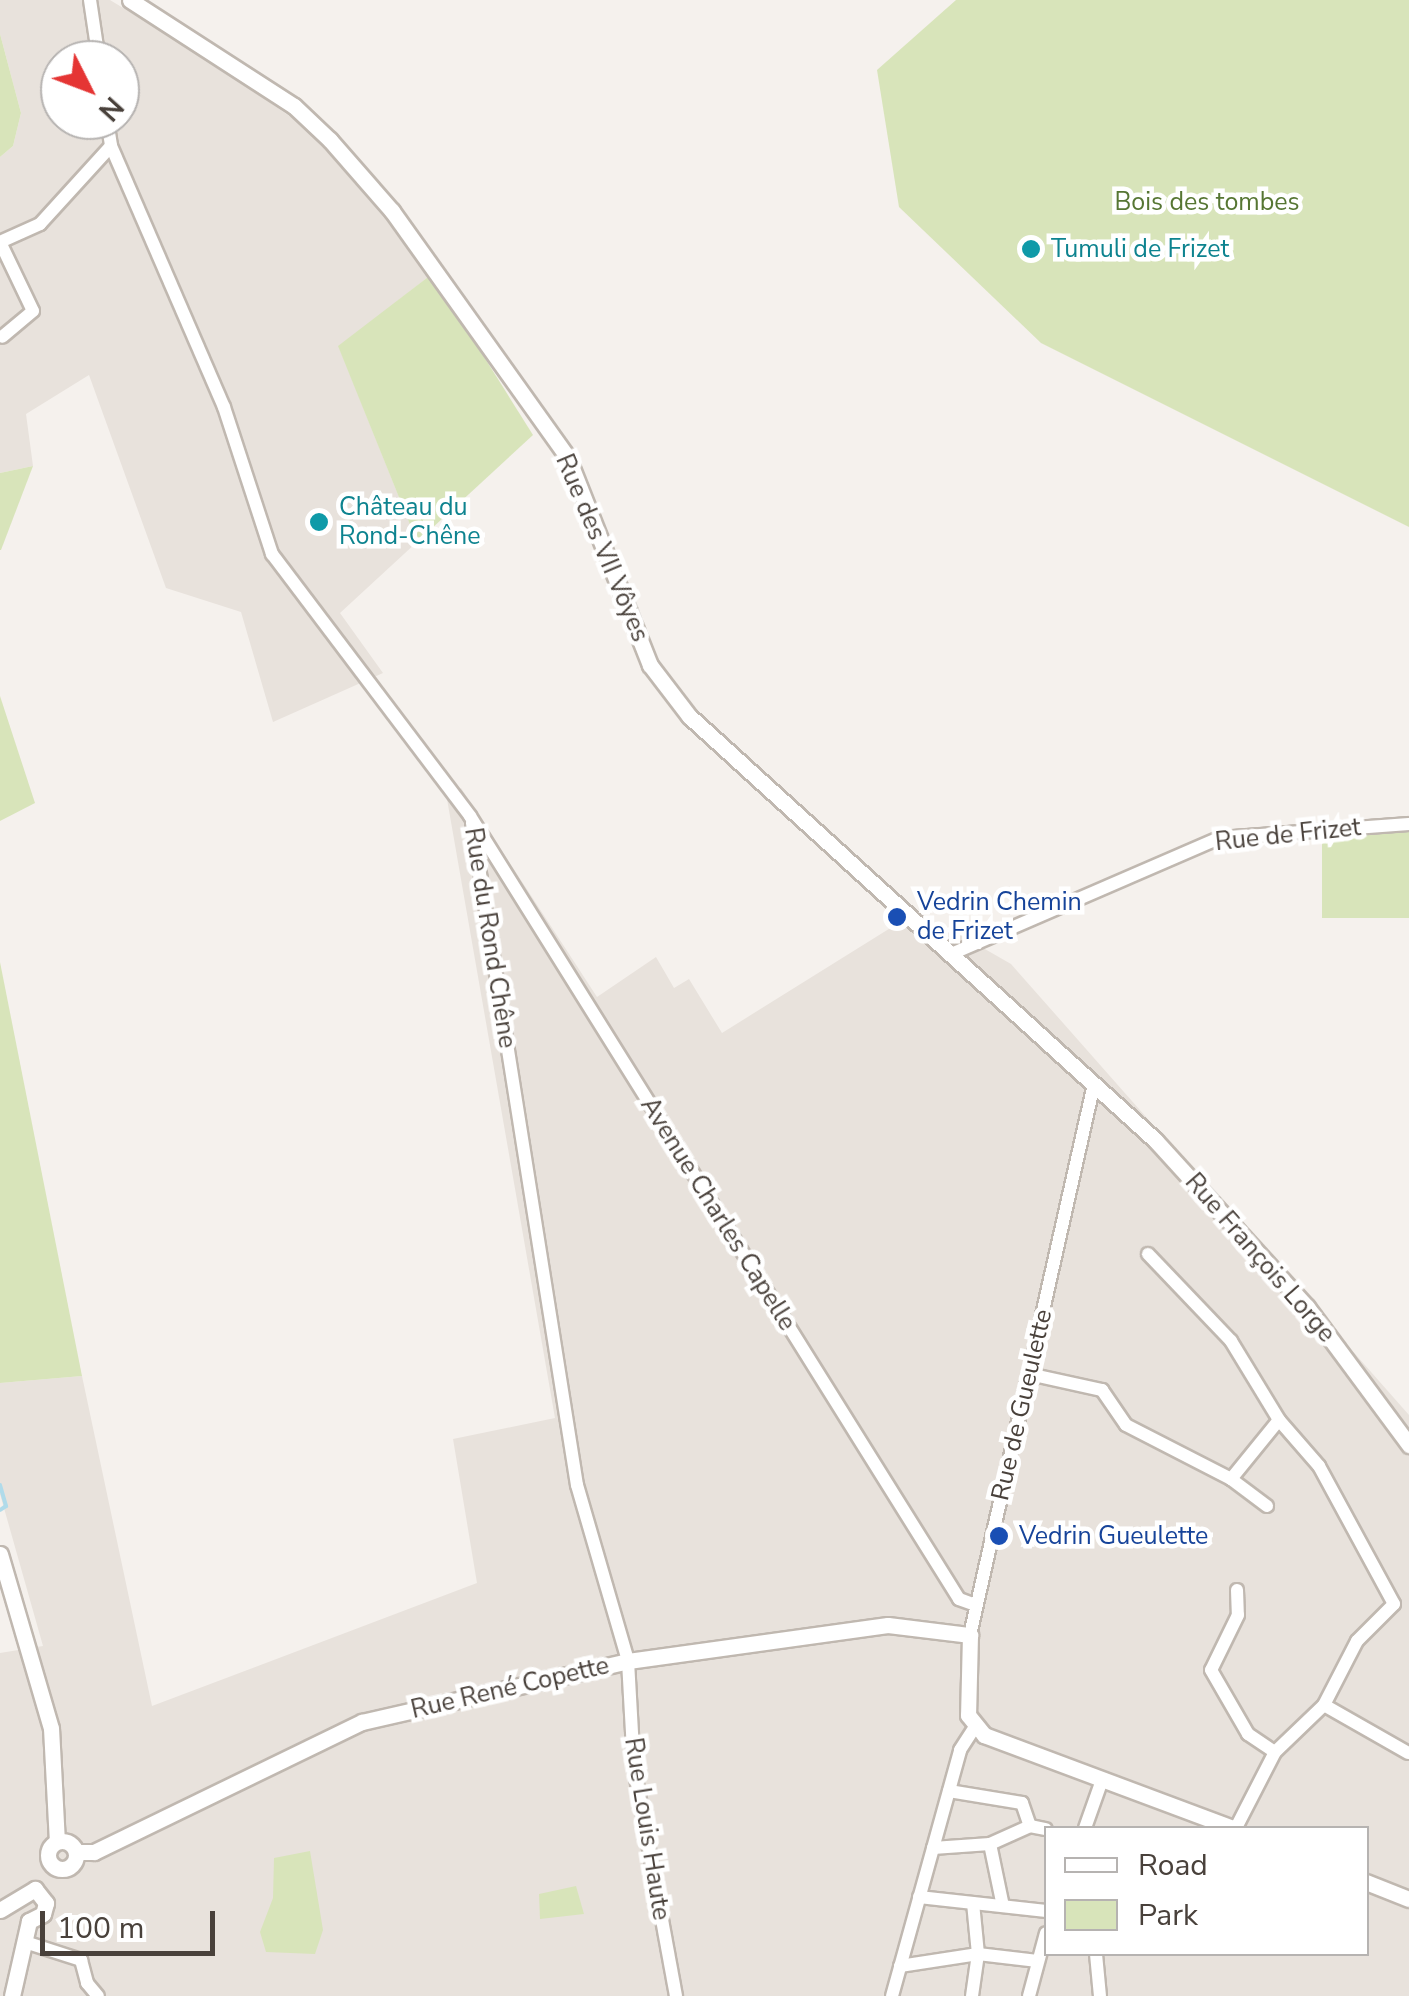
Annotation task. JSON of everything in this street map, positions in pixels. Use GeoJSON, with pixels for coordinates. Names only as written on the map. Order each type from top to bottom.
{"type":"FeatureCollection","features":[{"type":"Feature","properties":{"kind":"street"},"geometry":{"type":"LineString","coordinates":[[90,0],[96,40]]}},
{"type":"Feature","properties":{"kind":"street","name":"Rue des VII Vôyes"},"geometry":{"type":"LineString","coordinates":[[130,0],[294,106],[392,211],[568,458],[650,665],[688,716],[1094,1084]]}},
{"type":"Feature","properties":{"kind":"street","name":"Rue du Rond Chêne"},"geometry":{"type":"LineString","coordinates":[[110,140],[224,407],[272,554],[470,816],[577,1485],[628,1661]]}},
{"type":"Feature","properties":{"kind":"street"},"geometry":{"type":"LineString","coordinates":[[2,336],[33,311],[0,242],[40,224],[111,146]]}},
{"type":"Feature","properties":{"kind":"street","name":"Avenue Charles Capelle"},"geometry":{"type":"LineString","coordinates":[[470,816],[959,1599],[973,1604]]}},
{"type":"Feature","properties":{"kind":"street","name":"Rue de Frizet"},"geometry":{"type":"LineString","coordinates":[[951,954],[1219,838],[1409,824]]}},
{"type":"Feature","properties":{"kind":"street","name":"Rue de Gueulette"},"geometry":{"type":"LineString","coordinates":[[975,1727],[968,1715],[973,1604],[1094,1084]]}},
{"type":"Feature","properties":{"kind":"street","name":"Rue François Lorge"},"geometry":{"type":"LineString","coordinates":[[1094,1084],[1156,1140],[1307,1306],[1409,1446]]}},
{"type":"Feature","properties":{"kind":"street"},"geometry":{"type":"LineString","coordinates":[[1148,1254],[1231,1341],[1279,1420],[1319,1466],[1394,1604],[1357,1642],[1324,1705],[1275,1752],[1236,1826]]}},
{"type":"Feature","properties":{"kind":"street"},"geometry":{"type":"LineString","coordinates":[[1029,1374],[1102,1390],[1126,1424],[1232,1479],[1267,1506]]}},
{"type":"Feature","properties":{"kind":"street"},"geometry":{"type":"LineString","coordinates":[[1232,1479],[1279,1420]]}},
{"type":"Feature","properties":{"kind":"street"},"geometry":{"type":"LineString","coordinates":[[0,1554],[51,1728],[57,1841]]}},
{"type":"Feature","properties":{"kind":"street"},"geometry":{"type":"LineString","coordinates":[[1238,1590],[1238,1615],[1211,1670],[1248,1734],[1275,1752]]}},
{"type":"Feature","properties":{"kind":"street","name":"Rue René Copette"},"geometry":{"type":"LineString","coordinates":[[35,1890],[55,1866],[70,1868],[77,1852],[94,1852],[362,1722],[628,1661],[843,1627],[930,1627],[970,1635]]}},
{"type":"Feature","properties":{"kind":"street","name":"Rue Louis Haute"},"geometry":{"type":"LineString","coordinates":[[628,1661],[634,1767],[676,1996]]}},
{"type":"Feature","properties":{"kind":"street"},"geometry":{"type":"LineString","coordinates":[[1324,1705],[1408,1753]]}},
{"type":"Feature","properties":{"kind":"street"},"geometry":{"type":"LineString","coordinates":[[892,1996],[949,1791],[975,1727],[1102,1780],[1229,1826]]}},
{"type":"Feature","properties":{"kind":"street"},"geometry":{"type":"LineString","coordinates":[[1085,1826],[1102,1780]]}},
{"type":"Feature","properties":{"kind":"street"},"geometry":{"type":"LineString","coordinates":[[949,1791],[1022,1803],[1030,1826]]}},
{"type":"Feature","properties":{"kind":"street"},"geometry":{"type":"LineString","coordinates":[[933,1848],[990,1844],[1030,1826],[1044,1829]]}},
{"type":"Feature","properties":{"kind":"street"},"geometry":{"type":"LineString","coordinates":[[55,1866],[49,1848],[57,1841],[68,1841],[77,1852]]}},
{"type":"Feature","properties":{"kind":"street"},"geometry":{"type":"LineString","coordinates":[[990,1844],[1003,1906]]}},
{"type":"Feature","properties":{"kind":"street"},"geometry":{"type":"LineString","coordinates":[[1369,1883],[1409,1899]]}},
{"type":"Feature","properties":{"kind":"street"},"geometry":{"type":"LineString","coordinates":[[35,1890],[43,1914],[29,1921],[6,1907],[35,1890]]}},
{"type":"Feature","properties":{"kind":"street"},"geometry":{"type":"LineString","coordinates":[[919,1897],[1044,1911]]}},
{"type":"Feature","properties":{"kind":"street"},"geometry":{"type":"LineString","coordinates":[[972,1996],[978,1954],[973,1903]]}},
{"type":"Feature","properties":{"kind":"street"},"geometry":{"type":"LineString","coordinates":[[12,1996],[28,1942],[29,1921]]}},
{"type":"Feature","properties":{"kind":"street"},"geometry":{"type":"LineString","coordinates":[[1029,1996],[1044,1940]]}},
{"type":"Feature","properties":{"kind":"street"},"geometry":{"type":"LineString","coordinates":[[28,1942],[81,1960],[86,1983],[98,1996]]}},
{"type":"Feature","properties":{"kind":"street"},"geometry":{"type":"LineString","coordinates":[[900,1966],[978,1954],[1038,1961]]}},
{"type":"Feature","properties":{"kind":"street"},"geometry":{"type":"LineString","coordinates":[[1096,1956],[1100,1996]]}},
{"type":"Feature","properties":{"kind":"shaded area"},"geometry":{"type":"Polygon","coordinates":[[[0,0],[110,0],[207,59],[308,129],[432,274],[339,347],[417,542],[340,613],[383,673],[273,722],[241,612],[166,588],[89,375],[26,414],[33,466],[0,473],[0,157],[13,146],[21,113],[0,34],[0,0]]]}},
{"type":"Feature","properties":{"kind":"shaded area"},"geometry":{"type":"Polygon","coordinates":[[[461,788],[597,997],[656,957],[674,988],[689,979],[722,1033],[892,927],[943,925],[1011,964],[1409,1415],[1409,1996],[0,1996],[0,1653],[43,1646],[0,1494],[0,1383],[82,1376],[152,1706],[477,1583],[453,1439],[555,1418],[447,799],[461,788]]]}},
{"type":"Feature","properties":{"kind":"green space","name":"Bois des tombes"},"geometry":{"type":"Polygon","coordinates":[[[956,0],[1409,0],[1409,527],[1041,343],[899,207],[877,70],[956,0]]]}},
{"type":"Feature","properties":{"kind":"green space"},"geometry":{"type":"Polygon","coordinates":[[[0,34],[21,113],[13,146],[0,157],[0,34]]]}},
{"type":"Feature","properties":{"kind":"green space"},"geometry":{"type":"Polygon","coordinates":[[[432,274],[533,435],[417,542],[338,346],[432,274]]]}},
{"type":"Feature","properties":{"kind":"green space"},"geometry":{"type":"Polygon","coordinates":[[[33,466],[1,550],[0,550],[0,473],[33,466]]]}},
{"type":"Feature","properties":{"kind":"green space"},"geometry":{"type":"Polygon","coordinates":[[[0,696],[35,803],[0,821],[0,696]]]}},
{"type":"Feature","properties":{"kind":"green space"},"geometry":{"type":"Polygon","coordinates":[[[1322,830],[1409,830],[1409,918],[1322,918],[1322,830]]]}},
{"type":"Feature","properties":{"kind":"green space"},"geometry":{"type":"Polygon","coordinates":[[[0,962],[82,1376],[0,1383],[0,962]]]}},
{"type":"Feature","properties":{"kind":"green space"},"geometry":{"type":"Polygon","coordinates":[[[310,1851],[323,1930],[315,1954],[266,1952],[260,1932],[273,1898],[274,1858],[310,1851]]]}},
{"type":"Feature","properties":{"kind":"green space"},"geometry":{"type":"Polygon","coordinates":[[[576,1886],[584,1914],[540,1919],[539,1894],[576,1886]]]}},
{"type":"Feature","properties":{"kind":"waterway"},"geometry":{"type":"LineString","coordinates":[[0,1485],[6,1506],[0,1510]]}},
{"type":"Feature","properties":{"kind":"place","name":"Tumuli de Frizet"},"geometry":{"type":"Point","coordinates":[1031,249]}},
{"type":"Feature","properties":{"kind":"place","name":"Château du Rond-Chêne"},"geometry":{"type":"Point","coordinates":[319,522]}},
{"type":"Feature","properties":{"kind":"place","name":"Vedrin Chemin de Frizet"},"geometry":{"type":"Point","coordinates":[897,917]}},
{"type":"Feature","properties":{"kind":"place","name":"Vedrin Gueulette"},"geometry":{"type":"Point","coordinates":[999,1536]}}]}
